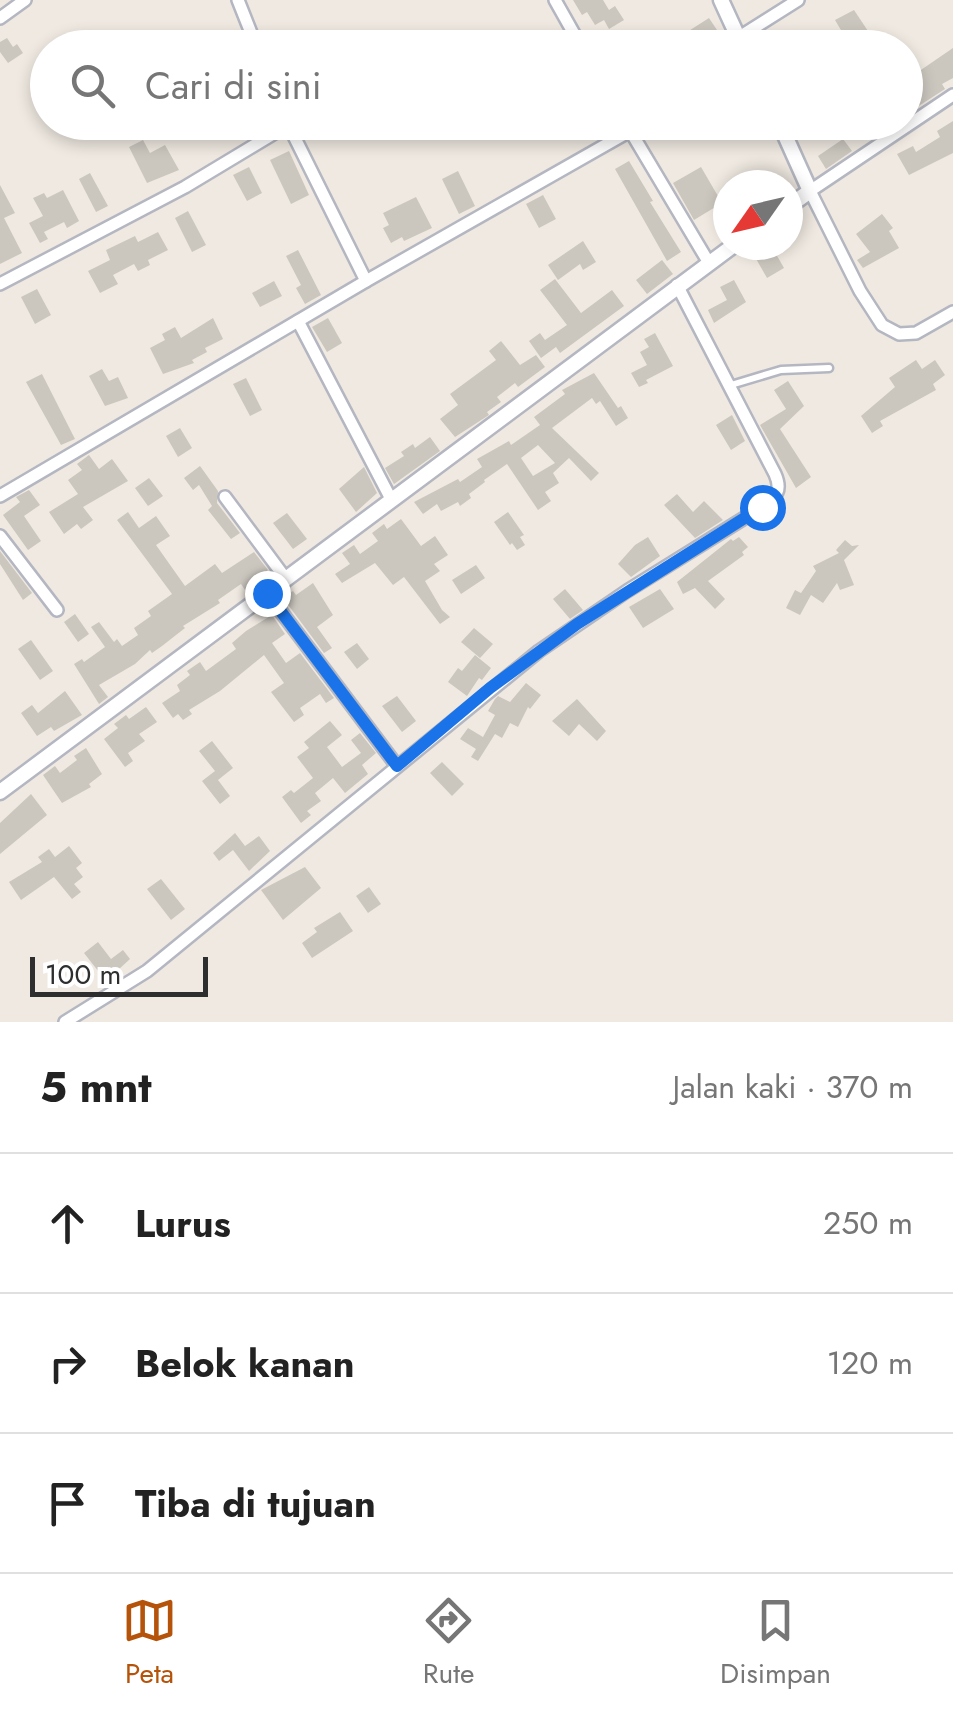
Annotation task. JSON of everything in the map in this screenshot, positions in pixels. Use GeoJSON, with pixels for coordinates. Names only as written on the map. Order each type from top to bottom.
{"type":"FeatureCollection","features":[{"type":"Feature","properties":{"kind":"street"},"geometry":{"type":"LineString","coordinates":[[0,18],[25,0]]}},
{"type":"Feature","properties":{"kind":"street"},"geometry":{"type":"LineString","coordinates":[[238,0],[250,30]]}},
{"type":"Feature","properties":{"kind":"street"},"geometry":{"type":"LineString","coordinates":[[554,0],[572,30]]}},
{"type":"Feature","properties":{"kind":"street"},"geometry":{"type":"LineString","coordinates":[[721,0],[735,30]]}},
{"type":"Feature","properties":{"kind":"street"},"geometry":{"type":"LineString","coordinates":[[757,30],[798,0]]}},
{"type":"Feature","properties":{"kind":"street"},"geometry":{"type":"LineString","coordinates":[[923,115],[953,95]]}},
{"type":"Feature","properties":{"kind":"street"},"geometry":{"type":"LineString","coordinates":[[0,284],[185,188],[262,140]]}},
{"type":"Feature","properties":{"kind":"street"},"geometry":{"type":"LineString","coordinates":[[296,140],[366,281]]}},
{"type":"Feature","properties":{"kind":"street"},"geometry":{"type":"LineString","coordinates":[[0,496],[606,140]]}},
{"type":"Feature","properties":{"kind":"street"},"geometry":{"type":"LineString","coordinates":[[636,140],[708,263]]}},
{"type":"Feature","properties":{"kind":"street"},"geometry":{"type":"LineString","coordinates":[[787,140],[860,291],[882,326],[899,334],[916,333],[953,312]]}},
{"type":"Feature","properties":{"kind":"street"},"geometry":{"type":"LineString","coordinates":[[803,197],[887,140]]}},
{"type":"Feature","properties":{"kind":"street"},"geometry":{"type":"LineString","coordinates":[[0,792],[713,260]]}},
{"type":"Feature","properties":{"kind":"street"},"geometry":{"type":"LineString","coordinates":[[65,1022],[147,971],[552,642],[778,494],[778,482],[677,285]]}},
{"type":"Feature","properties":{"kind":"street"},"geometry":{"type":"LineString","coordinates":[[298,321],[391,499]]}},
{"type":"Feature","properties":{"kind":"street"},"geometry":{"type":"LineString","coordinates":[[225,497],[286,579]]}},
{"type":"Feature","properties":{"kind":"street"},"geometry":{"type":"LineString","coordinates":[[0,536],[57,610]]}},
{"type":"Feature","properties":{"kind":"street"},"geometry":{"type":"LineString","coordinates":[[267,593],[397,766]]}},
{"type":"Feature","properties":{"kind":"lane"},"geometry":{"type":"LineString","coordinates":[[729,385],[781,370],[830,368]]}},
{"type":"Feature","properties":{"kind":"building"},"geometry":{"type":"Polygon","coordinates":[[[573,0],[603,0],[609,10],[615,6],[624,20],[609,29],[604,20],[595,25],[587,12],[582,15],[573,0]]]}},
{"type":"Feature","properties":{"kind":"building"},"geometry":{"type":"Polygon","coordinates":[[[854,10],[867,30],[841,30],[835,20],[854,10]]]}},
{"type":"Feature","properties":{"kind":"building"},"geometry":{"type":"Polygon","coordinates":[[[709,18],[717,30],[690,30],[709,18]]]}},
{"type":"Feature","properties":{"kind":"building"},"geometry":{"type":"Polygon","coordinates":[[[7,38],[23,53],[8,63],[0,52],[0,42],[7,38]]]}},
{"type":"Feature","properties":{"kind":"building"},"geometry":{"type":"Polygon","coordinates":[[[953,48],[953,78],[942,84],[945,89],[923,103],[923,69],[953,48]]]}},
{"type":"Feature","properties":{"kind":"building"},"geometry":{"type":"Polygon","coordinates":[[[953,121],[953,153],[909,175],[897,154],[913,146],[916,152],[940,137],[937,131],[953,121]]]}},
{"type":"Feature","properties":{"kind":"building"},"geometry":{"type":"Polygon","coordinates":[[[143,140],[150,153],[165,145],[179,170],[147,183],[129,147],[143,140]]]}},
{"type":"Feature","properties":{"kind":"building"},"geometry":{"type":"Polygon","coordinates":[[[842,140],[852,151],[826,169],[818,156],[842,140]]]}},
{"type":"Feature","properties":{"kind":"building"},"geometry":{"type":"Polygon","coordinates":[[[289,151],[309,195],[291,204],[270,160],[289,151]]]}},
{"type":"Feature","properties":{"kind":"building"},"geometry":{"type":"Polygon","coordinates":[[[629,161],[681,252],[667,261],[615,169],[629,161]]]}},
{"type":"Feature","properties":{"kind":"building"},"geometry":{"type":"Polygon","coordinates":[[[249,167],[262,193],[247,201],[233,175],[249,167]]]}},
{"type":"Feature","properties":{"kind":"building"},"geometry":{"type":"Polygon","coordinates":[[[701,167],[713,188],[713,208],[694,220],[673,183],[701,167]]]}},
{"type":"Feature","properties":{"kind":"building"},"geometry":{"type":"Polygon","coordinates":[[[458,171],[475,206],[459,214],[442,179],[458,171]]]}},
{"type":"Feature","properties":{"kind":"building"},"geometry":{"type":"Polygon","coordinates":[[[90,173],[108,206],[96,212],[79,179],[90,173]]]}},
{"type":"Feature","properties":{"kind":"building"},"geometry":{"type":"Polygon","coordinates":[[[0,185],[15,213],[4,218],[22,253],[0,264],[0,185]]]}},
{"type":"Feature","properties":{"kind":"building"},"geometry":{"type":"Polygon","coordinates":[[[63,190],[79,221],[67,228],[64,222],[44,232],[48,239],[40,243],[29,223],[43,216],[33,198],[44,193],[47,198],[63,190]]]}},
{"type":"Feature","properties":{"kind":"building"},"geometry":{"type":"Polygon","coordinates":[[[543,195],[556,219],[539,228],[526,204],[543,195]]]}},
{"type":"Feature","properties":{"kind":"building"},"geometry":{"type":"Polygon","coordinates":[[[416,197],[432,228],[391,243],[383,228],[389,225],[383,213],[416,197]]]}},
{"type":"Feature","properties":{"kind":"building"},"geometry":{"type":"Polygon","coordinates":[[[188,211],[206,245],[192,252],[175,218],[188,211]]]}},
{"type":"Feature","properties":{"kind":"building"},"geometry":{"type":"Polygon","coordinates":[[[882,214],[893,228],[889,231],[899,248],[863,268],[857,260],[870,252],[856,234],[882,214]]]}},
{"type":"Feature","properties":{"kind":"building"},"geometry":{"type":"Polygon","coordinates":[[[158,232],[168,250],[148,260],[150,265],[138,271],[134,264],[113,275],[118,284],[100,293],[88,271],[110,260],[106,250],[135,236],[138,242],[158,232]]]}},
{"type":"Feature","properties":{"kind":"building"},"geometry":{"type":"Polygon","coordinates":[[[583,241],[596,262],[583,270],[580,264],[558,280],[548,265],[583,241]]]}},
{"type":"Feature","properties":{"kind":"building"},"geometry":{"type":"Polygon","coordinates":[[[298,250],[321,295],[305,304],[296,288],[301,285],[286,256],[298,250]]]}},
{"type":"Feature","properties":{"kind":"building"},"geometry":{"type":"Polygon","coordinates":[[[662,260],[673,274],[647,294],[636,280],[662,260]]]}},
{"type":"Feature","properties":{"kind":"building"},"geometry":{"type":"Polygon","coordinates":[[[757,260],[779,260],[784,268],[767,278],[757,260]]]}},
{"type":"Feature","properties":{"kind":"building"},"geometry":{"type":"Polygon","coordinates":[[[555,279],[581,313],[612,290],[624,306],[560,353],[556,347],[541,358],[529,341],[540,333],[545,340],[567,325],[540,290],[555,279]]]}},
{"type":"Feature","properties":{"kind":"building"},"geometry":{"type":"Polygon","coordinates":[[[734,280],[746,302],[714,323],[708,310],[727,300],[720,287],[734,280]]]}},
{"type":"Feature","properties":{"kind":"building"},"geometry":{"type":"Polygon","coordinates":[[[274,281],[282,296],[260,307],[252,293],[274,281]]]}},
{"type":"Feature","properties":{"kind":"building"},"geometry":{"type":"Polygon","coordinates":[[[37,289],[51,315],[35,324],[21,297],[37,289]]]}},
{"type":"Feature","properties":{"kind":"building"},"geometry":{"type":"Polygon","coordinates":[[[213,318],[223,339],[205,348],[207,352],[192,360],[194,363],[163,374],[150,348],[165,340],[162,334],[175,327],[181,338],[213,318]]]}},
{"type":"Feature","properties":{"kind":"building"},"geometry":{"type":"Polygon","coordinates":[[[328,318],[342,343],[327,352],[312,327],[328,318]]]}},
{"type":"Feature","properties":{"kind":"building"},"geometry":{"type":"Polygon","coordinates":[[[655,333],[673,366],[639,387],[631,373],[647,365],[640,352],[649,347],[644,339],[655,333]]]}},
{"type":"Feature","properties":{"kind":"building"},"geometry":{"type":"Polygon","coordinates":[[[501,341],[520,365],[536,355],[545,367],[497,397],[501,402],[487,412],[489,415],[455,437],[440,419],[458,405],[450,394],[496,360],[489,351],[501,341]]]}},
{"type":"Feature","properties":{"kind":"building"},"geometry":{"type":"Polygon","coordinates":[[[916,360],[922,369],[935,360],[945,375],[933,384],[936,390],[880,421],[883,426],[872,433],[861,416],[895,387],[889,378],[916,360]]]}},
{"type":"Feature","properties":{"kind":"building"},"geometry":{"type":"Polygon","coordinates":[[[102,369],[109,381],[118,377],[128,398],[105,406],[89,376],[102,369]]]}},
{"type":"Feature","properties":{"kind":"building"},"geometry":{"type":"Polygon","coordinates":[[[594,373],[628,418],[616,426],[600,401],[596,404],[592,398],[552,428],[599,473],[591,481],[569,458],[553,473],[559,483],[545,492],[551,501],[538,510],[507,464],[484,480],[460,506],[458,502],[441,511],[437,504],[423,514],[414,502],[458,479],[460,482],[482,467],[477,459],[509,441],[511,445],[540,425],[534,417],[565,394],[562,390],[594,373]],[[538,445],[521,458],[533,476],[555,463],[538,445]]]}},
{"type":"Feature","properties":{"kind":"building"},"geometry":{"type":"Polygon","coordinates":[[[42,374],[75,439],[61,445],[26,382],[42,374]]]}},
{"type":"Feature","properties":{"kind":"building"},"geometry":{"type":"Polygon","coordinates":[[[246,378],[262,410],[250,416],[233,384],[246,378]]]}},
{"type":"Feature","properties":{"kind":"building"},"geometry":{"type":"Polygon","coordinates":[[[788,381],[804,406],[780,429],[811,477],[796,488],[760,425],[786,409],[774,390],[788,381]]]}},
{"type":"Feature","properties":{"kind":"building"},"geometry":{"type":"Polygon","coordinates":[[[732,415],[745,441],[731,450],[716,425],[732,415]]]}},
{"type":"Feature","properties":{"kind":"building"},"geometry":{"type":"Polygon","coordinates":[[[180,428],[192,448],[178,457],[166,436],[180,428]]]}},
{"type":"Feature","properties":{"kind":"building"},"geometry":{"type":"Polygon","coordinates":[[[430,437],[440,451],[394,484],[385,468],[404,456],[401,452],[430,437]]]}},
{"type":"Feature","properties":{"kind":"building"},"geometry":{"type":"Polygon","coordinates":[[[89,455],[99,469],[112,459],[128,481],[83,507],[93,520],[81,529],[77,524],[64,534],[49,512],[78,494],[68,480],[82,470],[77,464],[89,455]]]}},
{"type":"Feature","properties":{"kind":"building"},"geometry":{"type":"Polygon","coordinates":[[[200,466],[218,491],[217,503],[240,533],[231,539],[208,510],[212,506],[199,485],[193,490],[184,478],[200,466]]]}},
{"type":"Feature","properties":{"kind":"building"},"geometry":{"type":"Polygon","coordinates":[[[364,467],[377,493],[356,512],[339,489],[364,467]]]}},
{"type":"Feature","properties":{"kind":"building"},"geometry":{"type":"Polygon","coordinates":[[[149,478],[163,496],[148,506],[135,488],[149,478]]]}},
{"type":"Feature","properties":{"kind":"building"},"geometry":{"type":"Polygon","coordinates":[[[29,490],[40,505],[24,516],[41,541],[28,550],[3,515],[20,502],[16,497],[29,490]]]}},
{"type":"Feature","properties":{"kind":"building"},"geometry":{"type":"Polygon","coordinates":[[[677,494],[693,512],[704,501],[723,520],[695,538],[664,505],[677,494]]]}},
{"type":"Feature","properties":{"kind":"building"},"geometry":{"type":"Polygon","coordinates":[[[128,512],[139,528],[156,516],[170,536],[156,545],[185,586],[215,564],[222,573],[254,552],[268,570],[245,590],[241,584],[162,646],[99,685],[108,697],[99,704],[74,664],[82,659],[84,662],[105,647],[91,627],[99,622],[114,642],[117,639],[122,646],[138,635],[134,628],[151,616],[148,611],[172,594],[117,520],[128,512]]]}},
{"type":"Feature","properties":{"kind":"building"},"geometry":{"type":"Polygon","coordinates":[[[508,512],[524,535],[520,537],[525,545],[517,550],[494,522],[508,512]]]}},
{"type":"Feature","properties":{"kind":"building"},"geometry":{"type":"Polygon","coordinates":[[[287,513],[307,539],[293,549],[273,523],[287,513]]]}},
{"type":"Feature","properties":{"kind":"building"},"geometry":{"type":"Polygon","coordinates":[[[401,519],[421,546],[435,536],[448,555],[434,564],[440,571],[425,581],[450,617],[440,624],[404,577],[393,585],[375,563],[342,583],[335,574],[350,564],[342,553],[354,545],[360,554],[378,541],[372,533],[401,519]]]}},
{"type":"Feature","properties":{"kind":"building"},"geometry":{"type":"Polygon","coordinates":[[[648,537],[660,556],[631,577],[618,564],[648,537]]]}},
{"type":"Feature","properties":{"kind":"building"},"geometry":{"type":"Polygon","coordinates":[[[739,537],[748,547],[742,552],[744,555],[708,581],[725,599],[715,609],[695,588],[683,594],[677,582],[731,539],[739,537]]]}},
{"type":"Feature","properties":{"kind":"building"},"geometry":{"type":"Polygon","coordinates":[[[845,540],[852,546],[859,545],[844,560],[854,585],[840,590],[837,583],[823,603],[811,595],[800,615],[786,608],[795,590],[801,593],[816,571],[813,566],[839,553],[836,550],[845,540]]]}},
{"type":"Feature","properties":{"kind":"building"},"geometry":{"type":"Polygon","coordinates":[[[0,551],[32,593],[23,600],[0,564],[0,551]]]}},
{"type":"Feature","properties":{"kind":"building"},"geometry":{"type":"Polygon","coordinates":[[[476,565],[485,578],[461,594],[452,580],[476,565]]]}},
{"type":"Feature","properties":{"kind":"building"},"geometry":{"type":"Polygon","coordinates":[[[313,583],[333,615],[317,627],[332,648],[324,653],[283,598],[293,591],[296,595],[313,583]]]}},
{"type":"Feature","properties":{"kind":"building"},"geometry":{"type":"Polygon","coordinates":[[[565,589],[583,610],[570,619],[553,599],[565,589]]]}},
{"type":"Feature","properties":{"kind":"building"},"geometry":{"type":"Polygon","coordinates":[[[660,589],[674,609],[643,628],[629,607],[660,589]]]}},
{"type":"Feature","properties":{"kind":"building"},"geometry":{"type":"Polygon","coordinates":[[[75,614],[89,634],[78,642],[64,622],[75,614]]]}},
{"type":"Feature","properties":{"kind":"building"},"geometry":{"type":"Polygon","coordinates":[[[272,615],[285,634],[272,643],[286,663],[300,653],[334,698],[326,703],[320,694],[300,708],[304,715],[294,722],[271,692],[284,683],[264,655],[220,691],[189,710],[192,714],[183,720],[178,714],[173,718],[162,703],[180,691],[177,685],[190,675],[187,671],[200,662],[206,671],[236,649],[232,643],[246,631],[272,615]]]}},
{"type":"Feature","properties":{"kind":"building"},"geometry":{"type":"Polygon","coordinates":[[[474,628],[493,644],[480,658],[461,642],[474,628]]]}},
{"type":"Feature","properties":{"kind":"building"},"geometry":{"type":"Polygon","coordinates":[[[31,640],[53,671],[40,680],[18,649],[31,640]]]}},
{"type":"Feature","properties":{"kind":"building"},"geometry":{"type":"Polygon","coordinates":[[[357,643],[369,659],[357,669],[344,652],[357,643]]]}},
{"type":"Feature","properties":{"kind":"building"},"geometry":{"type":"Polygon","coordinates":[[[475,655],[491,668],[467,696],[448,682],[475,655]]]}},
{"type":"Feature","properties":{"kind":"building"},"geometry":{"type":"Polygon","coordinates":[[[526,683],[541,695],[528,707],[518,727],[510,723],[502,738],[495,734],[478,761],[471,757],[476,749],[460,739],[468,728],[483,737],[495,715],[488,711],[495,699],[498,696],[510,702],[526,683]]]}},
{"type":"Feature","properties":{"kind":"building"},"geometry":{"type":"Polygon","coordinates":[[[65,691],[82,715],[37,736],[21,713],[32,705],[38,713],[65,691]]]}},
{"type":"Feature","properties":{"kind":"building"},"geometry":{"type":"Polygon","coordinates":[[[397,696],[416,721],[402,732],[382,706],[397,696]]]}},
{"type":"Feature","properties":{"kind":"building"},"geometry":{"type":"Polygon","coordinates":[[[577,699],[606,731],[597,741],[579,724],[569,736],[552,721],[577,699]]]}},
{"type":"Feature","properties":{"kind":"building"},"geometry":{"type":"Polygon","coordinates":[[[146,707],[157,722],[139,734],[145,741],[128,753],[133,761],[125,767],[104,739],[118,728],[114,724],[146,707]]]}},
{"type":"Feature","properties":{"kind":"building"},"geometry":{"type":"Polygon","coordinates":[[[330,721],[342,735],[327,747],[342,767],[361,753],[351,740],[360,733],[376,753],[362,765],[368,774],[345,793],[333,778],[315,793],[321,801],[307,811],[311,815],[301,823],[282,797],[313,778],[297,757],[309,748],[304,742],[330,721]]]}},
{"type":"Feature","properties":{"kind":"building"},"geometry":{"type":"Polygon","coordinates":[[[212,741],[233,768],[218,780],[230,796],[220,804],[202,781],[215,771],[199,751],[212,741]]]}},
{"type":"Feature","properties":{"kind":"building"},"geometry":{"type":"Polygon","coordinates":[[[86,748],[102,774],[89,784],[91,787],[62,803],[43,775],[55,766],[60,773],[86,748]]]}},
{"type":"Feature","properties":{"kind":"building"},"geometry":{"type":"Polygon","coordinates":[[[442,762],[464,784],[452,796],[430,773],[442,762]]]}},
{"type":"Feature","properties":{"kind":"building"},"geometry":{"type":"Polygon","coordinates":[[[31,794],[47,815],[0,854],[0,823],[31,794]]]}},
{"type":"Feature","properties":{"kind":"building"},"geometry":{"type":"Polygon","coordinates":[[[235,833],[245,846],[259,836],[270,851],[249,871],[233,850],[219,861],[213,853],[235,833]]]}},
{"type":"Feature","properties":{"kind":"building"},"geometry":{"type":"Polygon","coordinates":[[[69,846],[82,863],[76,868],[83,877],[74,884],[81,892],[72,899],[54,877],[21,900],[9,882],[42,862],[38,857],[49,849],[55,857],[69,846]]]}},
{"type":"Feature","properties":{"kind":"building"},"geometry":{"type":"Polygon","coordinates":[[[305,867],[321,888],[283,920],[261,890],[305,867]]]}},
{"type":"Feature","properties":{"kind":"building"},"geometry":{"type":"Polygon","coordinates":[[[161,879],[185,909],[171,920],[147,889],[161,879]]]}},
{"type":"Feature","properties":{"kind":"building"},"geometry":{"type":"Polygon","coordinates":[[[369,887],[381,904],[368,913],[356,896],[369,887]]]}},
{"type":"Feature","properties":{"kind":"building"},"geometry":{"type":"Polygon","coordinates":[[[340,912],[353,931],[312,958],[302,943],[317,932],[314,928],[340,912]]]}},
{"type":"Feature","properties":{"kind":"building"},"geometry":{"type":"Polygon","coordinates":[[[98,942],[111,959],[123,950],[130,959],[106,981],[84,953],[98,942]]]}},
{"type":"Feature","properties":{"kind":"route"},"geometry":{"type":"LineString","coordinates":[[267,593],[397,766],[490,688],[577,624],[762,507]]}}]}
